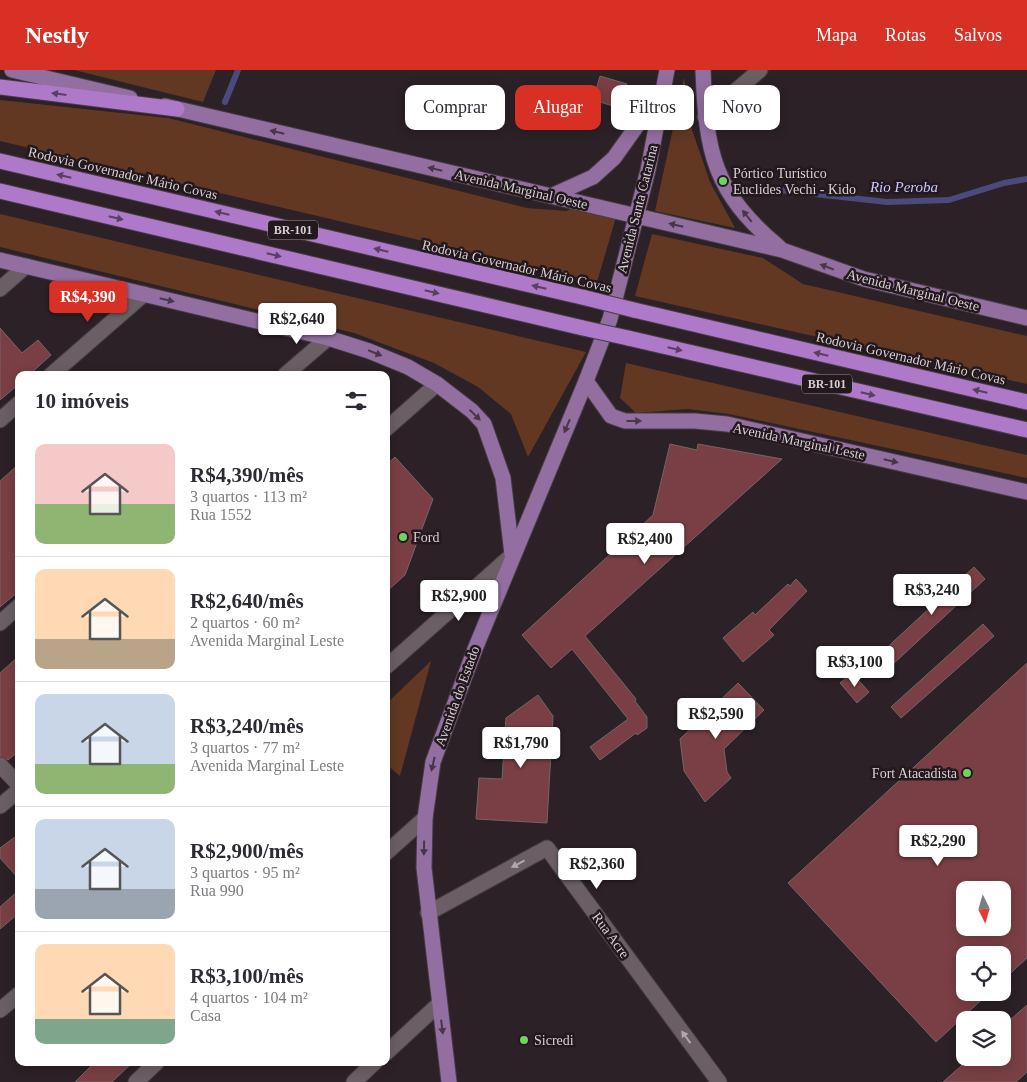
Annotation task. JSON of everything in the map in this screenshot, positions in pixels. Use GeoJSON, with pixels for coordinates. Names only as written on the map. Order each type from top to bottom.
{"type":"FeatureCollection","features":[{"type":"Feature","properties":{"kind":"highway"},"geometry":{"type":"LineString","coordinates":[[0,87],[177,109]]}},
{"type":"Feature","properties":{"kind":"highway","name":"Rodovia Governador Mário Covas"},"geometry":{"type":"LineString","coordinates":[[0,161],[1027,402]]}},
{"type":"Feature","properties":{"kind":"highway","name":"BR-101"},"geometry":{"type":"LineString","coordinates":[[0,191],[1027,430]]}},
{"type":"Feature","properties":{"kind":"main road","name":"Avenida Marginal Oeste"},"geometry":{"type":"LineString","coordinates":[[12,70],[782,250],[864,280],[1027,318]]}},
{"type":"Feature","properties":{"kind":"main road","name":"Avenida Santa Catarina"},"geometry":{"type":"LineString","coordinates":[[664,85],[667,70]]}},
{"type":"Feature","properties":{"kind":"main road"},"geometry":{"type":"LineString","coordinates":[[703,70],[704,93]]}},
{"type":"Feature","properties":{"kind":"main road"},"geometry":{"type":"LineString","coordinates":[[551,196],[593,177],[614,158],[634,130]]}},
{"type":"Feature","properties":{"kind":"main road","name":"Avenida Santa Catarina"},"geometry":{"type":"LineString","coordinates":[[610,318],[637,216],[655,130]]}},
{"type":"Feature","properties":{"kind":"main road"},"geometry":{"type":"LineString","coordinates":[[707,130],[711,150],[723,185],[757,229],[782,250]]}},
{"type":"Feature","properties":{"kind":"main road"},"geometry":{"type":"LineString","coordinates":[[0,260],[328,338],[369,351],[408,367],[437,384],[484,424],[503,478],[512,555]]}},
{"type":"Feature","properties":{"kind":"main road","name":"Avenida do Estado"},"geometry":{"type":"LineString","coordinates":[[446,1077],[424,868],[425,818],[433,762],[512,555],[586,381],[610,318]]}},
{"type":"Feature","properties":{"kind":"main road","name":"Avenida Marginal Leste"},"geometry":{"type":"LineString","coordinates":[[586,381],[611,416],[625,421],[695,421],[726,424],[1027,492]]}},
{"type":"Feature","properties":{"kind":"street"},"geometry":{"type":"LineString","coordinates":[[742,85],[760,70]]}},
{"type":"Feature","properties":{"kind":"street"},"geometry":{"type":"LineString","coordinates":[[0,289],[26,266]]}},
{"type":"Feature","properties":{"kind":"street"},"geometry":{"type":"LineString","coordinates":[[56,371],[144,294]]}},
{"type":"Feature","properties":{"kind":"street"},"geometry":{"type":"LineString","coordinates":[[290,371],[328,338]]}},
{"type":"Feature","properties":{"kind":"street"},"geometry":{"type":"LineString","coordinates":[[390,425],[437,384]]}},
{"type":"Feature","properties":{"kind":"street"},"geometry":{"type":"LineString","coordinates":[[0,420],[15,407]]}},
{"type":"Feature","properties":{"kind":"street"},"geometry":{"type":"LineString","coordinates":[[390,663],[512,555]]}},
{"type":"Feature","properties":{"kind":"street"},"geometry":{"type":"LineString","coordinates":[[0,623],[15,610]]}},
{"type":"Feature","properties":{"kind":"street"},"geometry":{"type":"LineString","coordinates":[[0,765],[15,781]]}},
{"type":"Feature","properties":{"kind":"street"},"geometry":{"type":"LineString","coordinates":[[0,806],[15,793]]}},
{"type":"Feature","properties":{"kind":"street"},"geometry":{"type":"LineString","coordinates":[[390,849],[425,818]]}},
{"type":"Feature","properties":{"kind":"street","name":"Rua Acre"},"geometry":{"type":"LineString","coordinates":[[428,913],[548,848],[719,1082]]}},
{"type":"Feature","properties":{"kind":"street"},"geometry":{"type":"LineString","coordinates":[[0,1010],[15,997]]}},
{"type":"Feature","properties":{"kind":"street"},"geometry":{"type":"LineString","coordinates":[[390,1049],[439,1004]]}},
{"type":"Feature","properties":{"kind":"street"},"geometry":{"type":"LineString","coordinates":[[136,1082],[153,1066]]}},
{"type":"Feature","properties":{"kind":"street"},"geometry":{"type":"LineString","coordinates":[[354,1082],[371,1066]]}},
{"type":"Feature","properties":{"kind":"shaded area"},"geometry":{"type":"Polygon","coordinates":[[[74,70],[216,70],[203,102],[74,70]]]}},
{"type":"Feature","properties":{"kind":"shaded area"},"geometry":{"type":"Polygon","coordinates":[[[0,100],[168,118],[527,208],[566,211],[593,200],[619,207],[597,282],[0,141],[0,100]]]}},
{"type":"Feature","properties":{"kind":"shaded area"},"geometry":{"type":"Polygon","coordinates":[[[673,130],[692,130],[710,182],[735,228],[655,211],[673,130]]]}},
{"type":"Feature","properties":{"kind":"shaded area"},"geometry":{"type":"Polygon","coordinates":[[[0,214],[586,352],[528,457],[511,414],[478,387],[434,363],[354,333],[0,247],[0,214]]]}},
{"type":"Feature","properties":{"kind":"shaded area"},"geometry":{"type":"Polygon","coordinates":[[[652,234],[763,258],[803,284],[1027,336],[1027,384],[635,296],[652,234]]]}},
{"type":"Feature","properties":{"kind":"shaded area"},"geometry":{"type":"Polygon","coordinates":[[[626,363],[1027,455],[1027,478],[729,414],[687,409],[636,413],[620,398],[626,363]]]}},
{"type":"Feature","properties":{"kind":"shaded area"},"geometry":{"type":"Polygon","coordinates":[[[431,661],[400,776],[390,767],[390,700],[431,661]]]}},
{"type":"Feature","properties":{"kind":"building"},"geometry":{"type":"Polygon","coordinates":[[[600,76],[627,84],[611,85],[611,105],[601,102],[601,85],[597,85],[600,76]]]}},
{"type":"Feature","properties":{"kind":"building"},"geometry":{"type":"Polygon","coordinates":[[[0,328],[22,353],[38,340],[51,355],[33,371],[15,371],[15,387],[0,400],[0,328]]]}},
{"type":"Feature","properties":{"kind":"building"},"geometry":{"type":"Polygon","coordinates":[[[670,444],[697,450],[698,444],[782,459],[585,636],[636,699],[635,701],[647,717],[647,728],[637,735],[636,733],[600,760],[590,747],[628,719],[572,649],[551,668],[522,635],[653,515],[670,444]]]}},
{"type":"Feature","properties":{"kind":"building","name":"Ford"},"geometry":{"type":"Polygon","coordinates":[[[395,457],[433,499],[405,575],[390,588],[390,461],[395,457]]]}},
{"type":"Feature","properties":{"kind":"building"},"geometry":{"type":"Polygon","coordinates":[[[15,468],[15,594],[0,607],[0,481],[15,468]]]}},
{"type":"Feature","properties":{"kind":"building"},"geometry":{"type":"Polygon","coordinates":[[[974,567],[985,579],[891,666],[880,654],[974,567]]]}},
{"type":"Feature","properties":{"kind":"building"},"geometry":{"type":"Polygon","coordinates":[[[796,579],[807,591],[769,630],[774,635],[743,662],[723,638],[753,612],[755,615],[788,584],[790,586],[796,579]]]}},
{"type":"Feature","properties":{"kind":"building"},"geometry":{"type":"Polygon","coordinates":[[[983,624],[994,636],[901,718],[891,707],[983,624]]]}},
{"type":"Feature","properties":{"kind":"building"},"geometry":{"type":"Polygon","coordinates":[[[15,660],[15,754],[8,760],[0,756],[0,673],[15,660]]]}},
{"type":"Feature","properties":{"kind":"building","name":"Fort Atacadista"},"geometry":{"type":"Polygon","coordinates":[[[1027,663],[1027,958],[1011,973],[1011,946],[956,946],[956,1001],[980,1001],[969,1011],[956,1011],[956,1023],[936,1042],[788,883],[1027,663]]]}},
{"type":"Feature","properties":{"kind":"building"},"geometry":{"type":"Polygon","coordinates":[[[852,673],[869,692],[857,703],[840,683],[852,673]]]}},
{"type":"Feature","properties":{"kind":"building"},"geometry":{"type":"Polygon","coordinates":[[[738,683],[764,710],[724,749],[727,772],[731,778],[705,802],[684,771],[680,739],[738,683]]]}},
{"type":"Feature","properties":{"kind":"building"},"geometry":{"type":"Polygon","coordinates":[[[538,695],[553,716],[547,823],[476,819],[479,778],[502,779],[506,718],[538,695]]]}},
{"type":"Feature","properties":{"kind":"building"},"geometry":{"type":"Polygon","coordinates":[[[15,837],[15,875],[0,858],[0,848],[15,837]]]}},
{"type":"Feature","properties":{"kind":"building"},"geometry":{"type":"Polygon","coordinates":[[[15,894],[15,916],[0,929],[0,907],[15,894]]]}},
{"type":"Feature","properties":{"kind":"building"},"geometry":{"type":"Polygon","coordinates":[[[1027,1005],[1027,1072],[1016,1082],[943,1082],[961,1066],[1011,1066],[1011,1019],[1027,1005]]]}},
{"type":"Feature","properties":{"kind":"building"},"geometry":{"type":"Polygon","coordinates":[[[91,1066],[129,1066],[112,1082],[75,1082],[91,1066]]]}},
{"type":"Feature","properties":{"kind":"waterway"},"geometry":{"type":"LineString","coordinates":[[225,102],[238,70]]}},
{"type":"Feature","properties":{"kind":"waterway","name":"Rio Peroba"},"geometry":{"type":"LineString","coordinates":[[779,190],[887,202],[949,200],[1004,183],[1027,179]]}},
{"type":"Feature","properties":{"kind":"place","name":"Pórtico Turístico Euclides Vechi - Kido"},"geometry":{"type":"Point","coordinates":[723,181]}},
{"type":"Feature","properties":{"kind":"place","name":"Ford"},"geometry":{"type":"Point","coordinates":[403,537]}},
{"type":"Feature","properties":{"kind":"place","name":"Fort Atacadista"},"geometry":{"type":"Point","coordinates":[967,773]}},
{"type":"Feature","properties":{"kind":"place","name":"Sicredi"},"geometry":{"type":"Point","coordinates":[524,1040]}}]}
